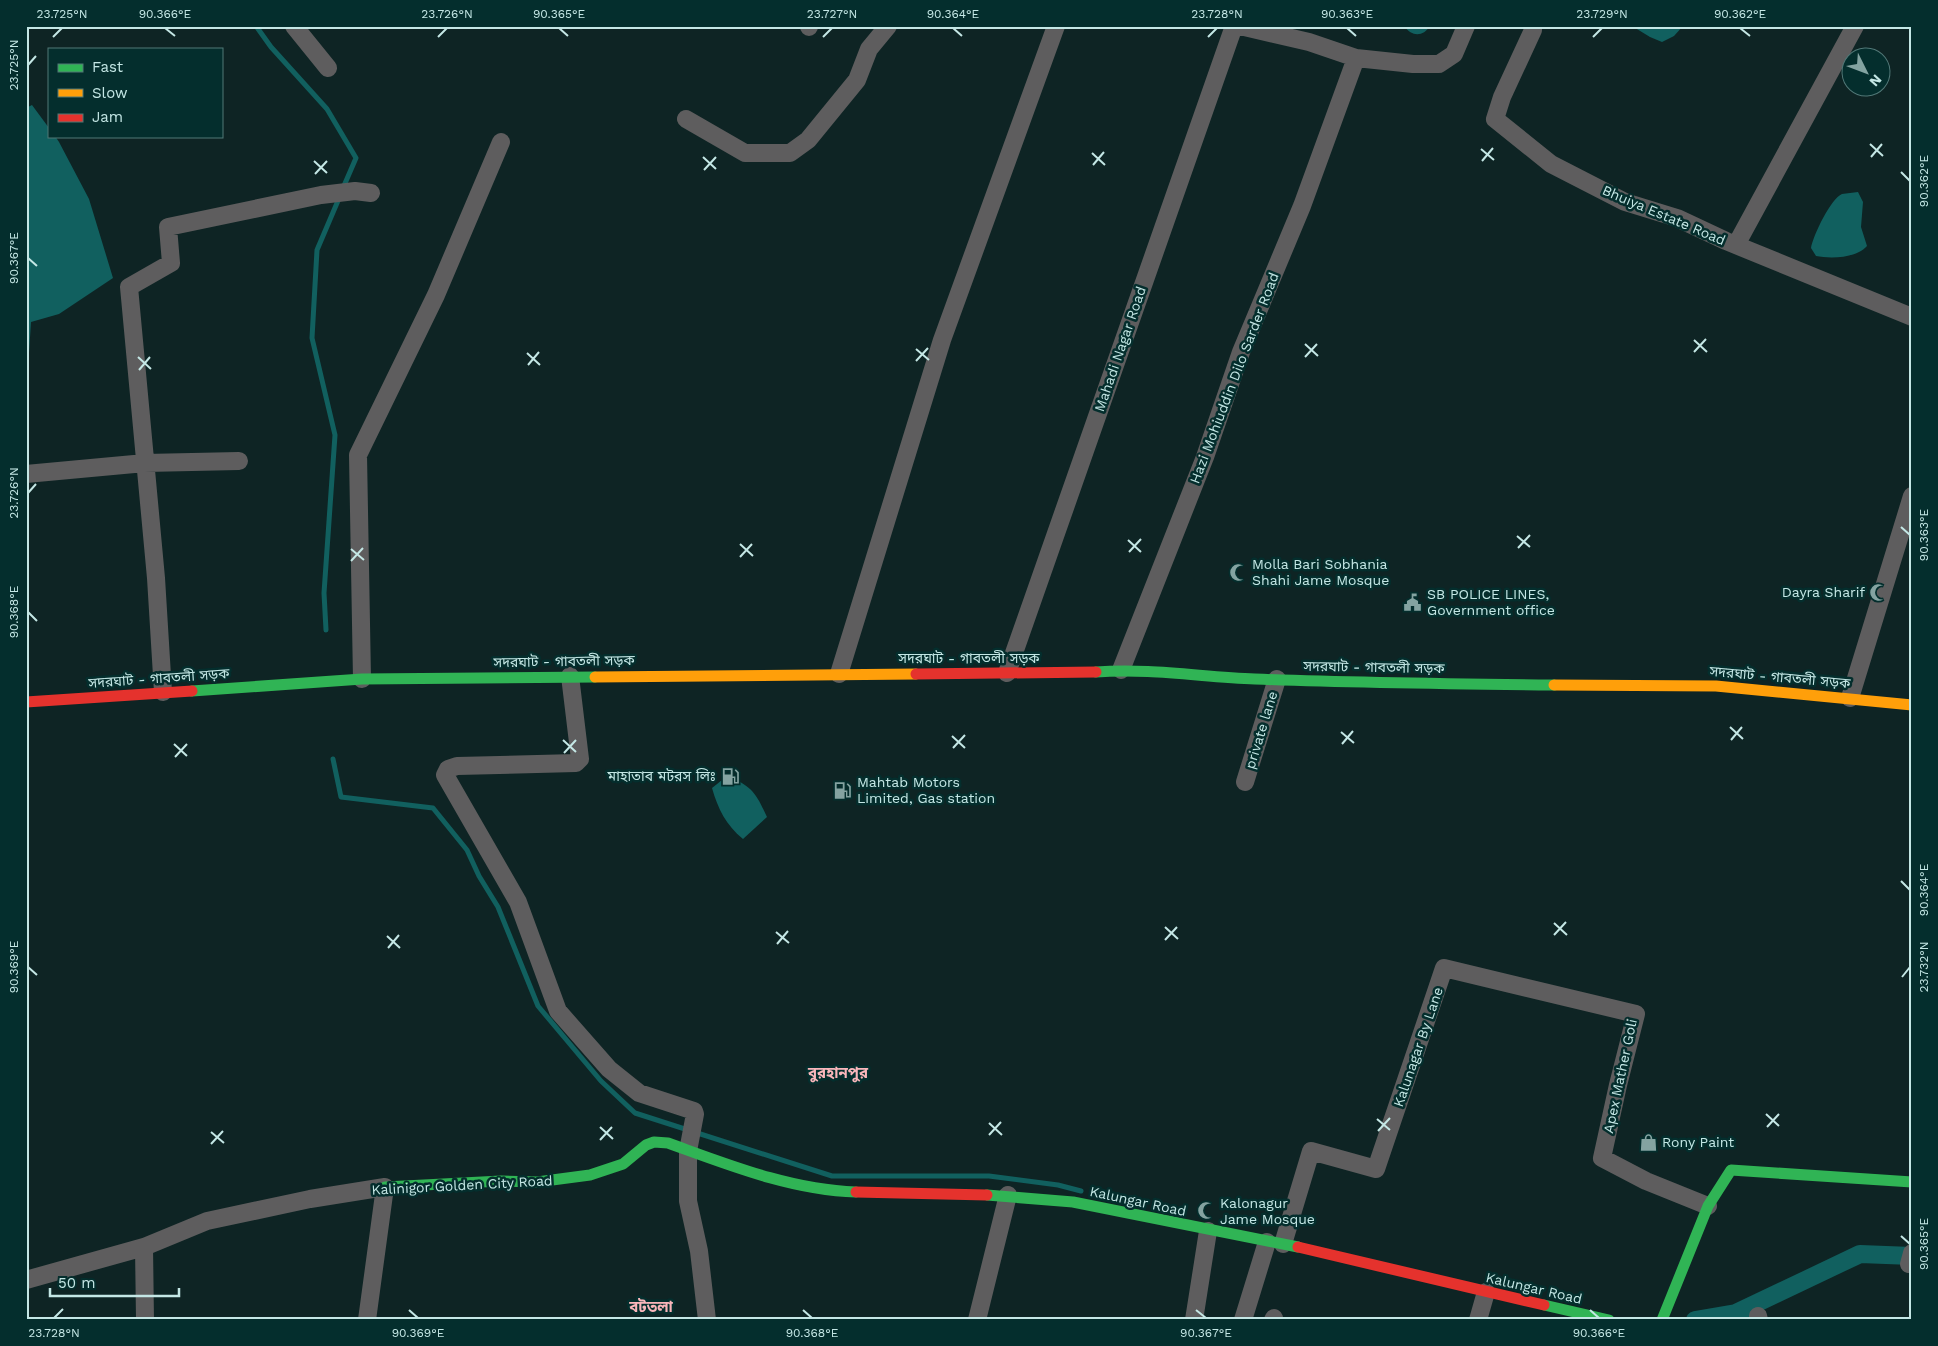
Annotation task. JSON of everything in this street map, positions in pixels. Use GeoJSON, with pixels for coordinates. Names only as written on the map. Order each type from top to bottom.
{"type":"FeatureCollection","features":[{"type":"Feature","properties":{"kind":"main road","name":"সদরঘাট - গাবতলী সড়ক"},"geometry":{"type":"LineString","coordinates":[[26,702],[362,678],[1096,672],[1121,670],[1351,683],[1716,686],[1850,698],[1912,706]]}},
{"type":"Feature","properties":{"kind":"main road","name":"Kalinigor Golden City Road"},"geometry":{"type":"LineString","coordinates":[[385,1187],[546,1181],[590,1175],[613,1169],[623,1164],[639,1149],[654,1142],[689,1144]]}},
{"type":"Feature","properties":{"kind":"main road","name":"Kalungar Road"},"geometry":{"type":"LineString","coordinates":[[689,1144],[752,1174],[833,1191],[1008,1195],[1073,1202],[1208,1232],[1275,1243],[1539,1303],[1587,1318],[1608,1320]]}},
{"type":"Feature","properties":{"kind":"main road"},"geometry":{"type":"LineString","coordinates":[[1662,1320],[1708,1206],[1731,1170],[1912,1182]]}},
{"type":"Feature","properties":{"kind":"street"},"geometry":{"type":"LineString","coordinates":[[294,26],[328,68]]}},
{"type":"Feature","properties":{"kind":"street"},"geometry":{"type":"LineString","coordinates":[[686,119],[745,153],[790,153],[808,140],[857,80],[869,49],[888,26]]}},
{"type":"Feature","properties":{"kind":"street"},"geometry":{"type":"LineString","coordinates":[[839,674],[942,340],[1056,26]]}},
{"type":"Feature","properties":{"kind":"street","name":"Mahadi Nagar Road"},"geometry":{"type":"LineString","coordinates":[[1007,672],[1234,26]]}},
{"type":"Feature","properties":{"kind":"street"},"geometry":{"type":"LineString","coordinates":[[1240,26],[1308,42],[1356,58],[1413,64],[1439,64],[1454,54],[1466,26]]}},
{"type":"Feature","properties":{"kind":"street","name":"Bhuiya Estate Road"},"geometry":{"type":"LineString","coordinates":[[1532,26],[1533,30],[1502,97],[1495,119],[1551,164],[1625,202],[1677,218],[1736,245],[1910,312]]}},
{"type":"Feature","properties":{"kind":"street"},"geometry":{"type":"LineString","coordinates":[[1736,245],[1854,26]]}},
{"type":"Feature","properties":{"kind":"street","name":"Hazi Mohiuddin Dilo Sarder Road"},"geometry":{"type":"LineString","coordinates":[[1121,670],[1205,457],[1242,352],[1302,206],[1356,58]]}},
{"type":"Feature","properties":{"kind":"street"},"geometry":{"type":"LineString","coordinates":[[362,678],[358,455],[436,295],[501,142]]}},
{"type":"Feature","properties":{"kind":"street"},"geometry":{"type":"LineString","coordinates":[[163,692],[146,463],[129,287],[172,263],[168,227],[321,195],[363,192]]}},
{"type":"Feature","properties":{"kind":"street"},"geometry":{"type":"LineString","coordinates":[[26,474],[146,463],[239,461]]}},
{"type":"Feature","properties":{"kind":"street"},"geometry":{"type":"LineString","coordinates":[[1850,698],[1912,496]]}},
{"type":"Feature","properties":{"kind":"street"},"geometry":{"type":"LineString","coordinates":[[570,676],[580,760],[576,763],[457,766],[448,769],[445,775],[518,902],[558,1011],[609,1069],[639,1093],[694,1110],[694,1121],[689,1144],[688,1200],[699,1251],[707,1320]]}},
{"type":"Feature","properties":{"kind":"street","name":"private lane"},"geometry":{"type":"LineString","coordinates":[[1246,782],[1277,679]]}},
{"type":"Feature","properties":{"kind":"street","name":"Apex Mather Goli"},"geometry":{"type":"LineString","coordinates":[[1444,968],[1636,1014],[1602,1158],[1646,1181],[1708,1206]]}},
{"type":"Feature","properties":{"kind":"street","name":"Kalunagar By Lane"},"geometry":{"type":"LineString","coordinates":[[1275,1243],[1311,1151],[1376,1169],[1444,968]]}},
{"type":"Feature","properties":{"kind":"street"},"geometry":{"type":"LineString","coordinates":[[367,1319],[385,1187]]}},
{"type":"Feature","properties":{"kind":"street","name":"Kalinigor Golden City Road"},"geometry":{"type":"LineString","coordinates":[[26,1280],[144,1247],[207,1221],[310,1199],[385,1187]]}},
{"type":"Feature","properties":{"kind":"street"},"geometry":{"type":"LineString","coordinates":[[977,1320],[1008,1195]]}},
{"type":"Feature","properties":{"kind":"street"},"geometry":{"type":"LineString","coordinates":[[1194,1320],[1208,1232]]}},
{"type":"Feature","properties":{"kind":"street"},"geometry":{"type":"LineString","coordinates":[[1243,1320],[1275,1243]]}},
{"type":"Feature","properties":{"kind":"street"},"geometry":{"type":"LineString","coordinates":[[144,1247],[145,1320]]}},
{"type":"Feature","properties":{"kind":"street"},"geometry":{"type":"LineString","coordinates":[[1478,1320],[1486,1292]]}},
{"type":"Feature","properties":{"kind":"street"},"geometry":{"type":"LineString","coordinates":[[1533,1320],[1539,1303]]}},
{"type":"Feature","properties":{"kind":"water"},"geometry":{"type":"Polygon","coordinates":[[[1404,26],[1430,26],[1421,34],[1414,34],[1404,26]]]}},
{"type":"Feature","properties":{"kind":"water"},"geometry":{"type":"Polygon","coordinates":[[[1632,26],[1683,26],[1674,36],[1662,42],[1632,26]]]}},
{"type":"Feature","properties":{"kind":"water"},"geometry":{"type":"Polygon","coordinates":[[[32,105],[48,127],[48,138],[56,138],[89,199],[113,278],[59,314],[31,322],[29,353],[26,354],[26,108],[32,105]]]}},
{"type":"Feature","properties":{"kind":"water"},"geometry":{"type":"Polygon","coordinates":[[[1858,192],[1863,202],[1861,227],[1867,246],[1857,253],[1843,257],[1816,256],[1811,248],[1812,242],[1833,202],[1842,194],[1858,192]]]}},
{"type":"Feature","properties":{"kind":"water"},"geometry":{"type":"Polygon","coordinates":[[[727,776],[742,783],[752,791],[767,817],[743,839],[723,816],[712,788],[727,776]]]}},
{"type":"Feature","properties":{"kind":"waterway"},"geometry":{"type":"LineString","coordinates":[[256,26],[271,47],[327,109],[356,158],[343,188]]}},
{"type":"Feature","properties":{"kind":"waterway"},"geometry":{"type":"LineString","coordinates":[[326,630],[324,593],[335,435],[312,338],[317,250],[340,196]]}},
{"type":"Feature","properties":{"kind":"waterway"},"geometry":{"type":"LineString","coordinates":[[333,759],[341,797],[433,808],[467,850],[479,876],[498,907],[538,1006],[601,1081],[635,1113],[832,1176],[989,1176],[1058,1185],[1081,1191]]}},
{"type":"Feature","properties":{"kind":"waterway"},"geometry":{"type":"LineString","coordinates":[[1695,1320],[1736,1313],[1860,1254],[1912,1256]]}},
{"type":"Feature","properties":{"kind":"traffic: fast"},"geometry":{"type":"LineString","coordinates":[[1096,672],[1156,672],[1235,678],[1330,681],[1554,685]]}},
{"type":"Feature","properties":{"kind":"traffic: fast"},"geometry":{"type":"LineString","coordinates":[[192,691],[362,679],[595,677]]}},
{"type":"Feature","properties":{"kind":"traffic: fast"},"geometry":{"type":"LineString","coordinates":[[385,1187],[501,1181],[537,1182],[590,1175],[623,1164],[646,1145],[654,1142],[668,1143],[737,1168],[808,1187],[856,1192]]}},
{"type":"Feature","properties":{"kind":"traffic: fast"},"geometry":{"type":"LineString","coordinates":[[1662,1320],[1708,1206],[1731,1170],[1912,1182]]}},
{"type":"Feature","properties":{"kind":"traffic: fast"},"geometry":{"type":"LineString","coordinates":[[987,1195],[1073,1202],[1298,1247]]}},
{"type":"Feature","properties":{"kind":"traffic: fast"},"geometry":{"type":"LineString","coordinates":[[1544,1305],[1609,1320]]}},
{"type":"Feature","properties":{"kind":"traffic: slow"},"geometry":{"type":"LineString","coordinates":[[595,677],[916,674]]}},
{"type":"Feature","properties":{"kind":"traffic: slow"},"geometry":{"type":"LineString","coordinates":[[1554,685],[1716,686],[1912,705]]}},
{"type":"Feature","properties":{"kind":"traffic: jam"},"geometry":{"type":"LineString","coordinates":[[916,674],[1096,672]]}},
{"type":"Feature","properties":{"kind":"traffic: jam"},"geometry":{"type":"LineString","coordinates":[[26,702],[192,691]]}},
{"type":"Feature","properties":{"kind":"traffic: jam"},"geometry":{"type":"LineString","coordinates":[[856,1192],[987,1195]]}},
{"type":"Feature","properties":{"kind":"traffic: jam"},"geometry":{"type":"LineString","coordinates":[[1298,1247],[1544,1305]]}},
{"type":"Feature","properties":{"kind":"place","name":"Molla Bari Sobhania Shahi Jame Mosque"},"geometry":{"type":"Point","coordinates":[1238,572]}},
{"type":"Feature","properties":{"kind":"place","name":"Dayra Sharif"},"geometry":{"type":"Point","coordinates":[1879,592]}},
{"type":"Feature","properties":{"kind":"place","name":"SB POLICE LINES, Government office"},"geometry":{"type":"Point","coordinates":[1413,602]}},
{"type":"Feature","properties":{"kind":"place","name":"মাহাতাব মটরস লিঃ"},"geometry":{"type":"Point","coordinates":[730,776]}},
{"type":"Feature","properties":{"kind":"place","name":"Mahtab Motors Limited, Gas station"},"geometry":{"type":"Point","coordinates":[843,790]}},
{"type":"Feature","properties":{"kind":"place","name":"Rony Paint"},"geometry":{"type":"Point","coordinates":[1648,1142]}},
{"type":"Feature","properties":{"kind":"place","name":"Kalonagur Jame Mosque"},"geometry":{"type":"Point","coordinates":[1206,1211]}},
{"type":"Feature","properties":{"kind":"district","name":"বুরহানপুর"},"geometry":{"type":"Point","coordinates":[838,1073]}},
{"type":"Feature","properties":{"kind":"district","name":"বটতলা"},"geometry":{"type":"Point","coordinates":[651,1307]}}]}
